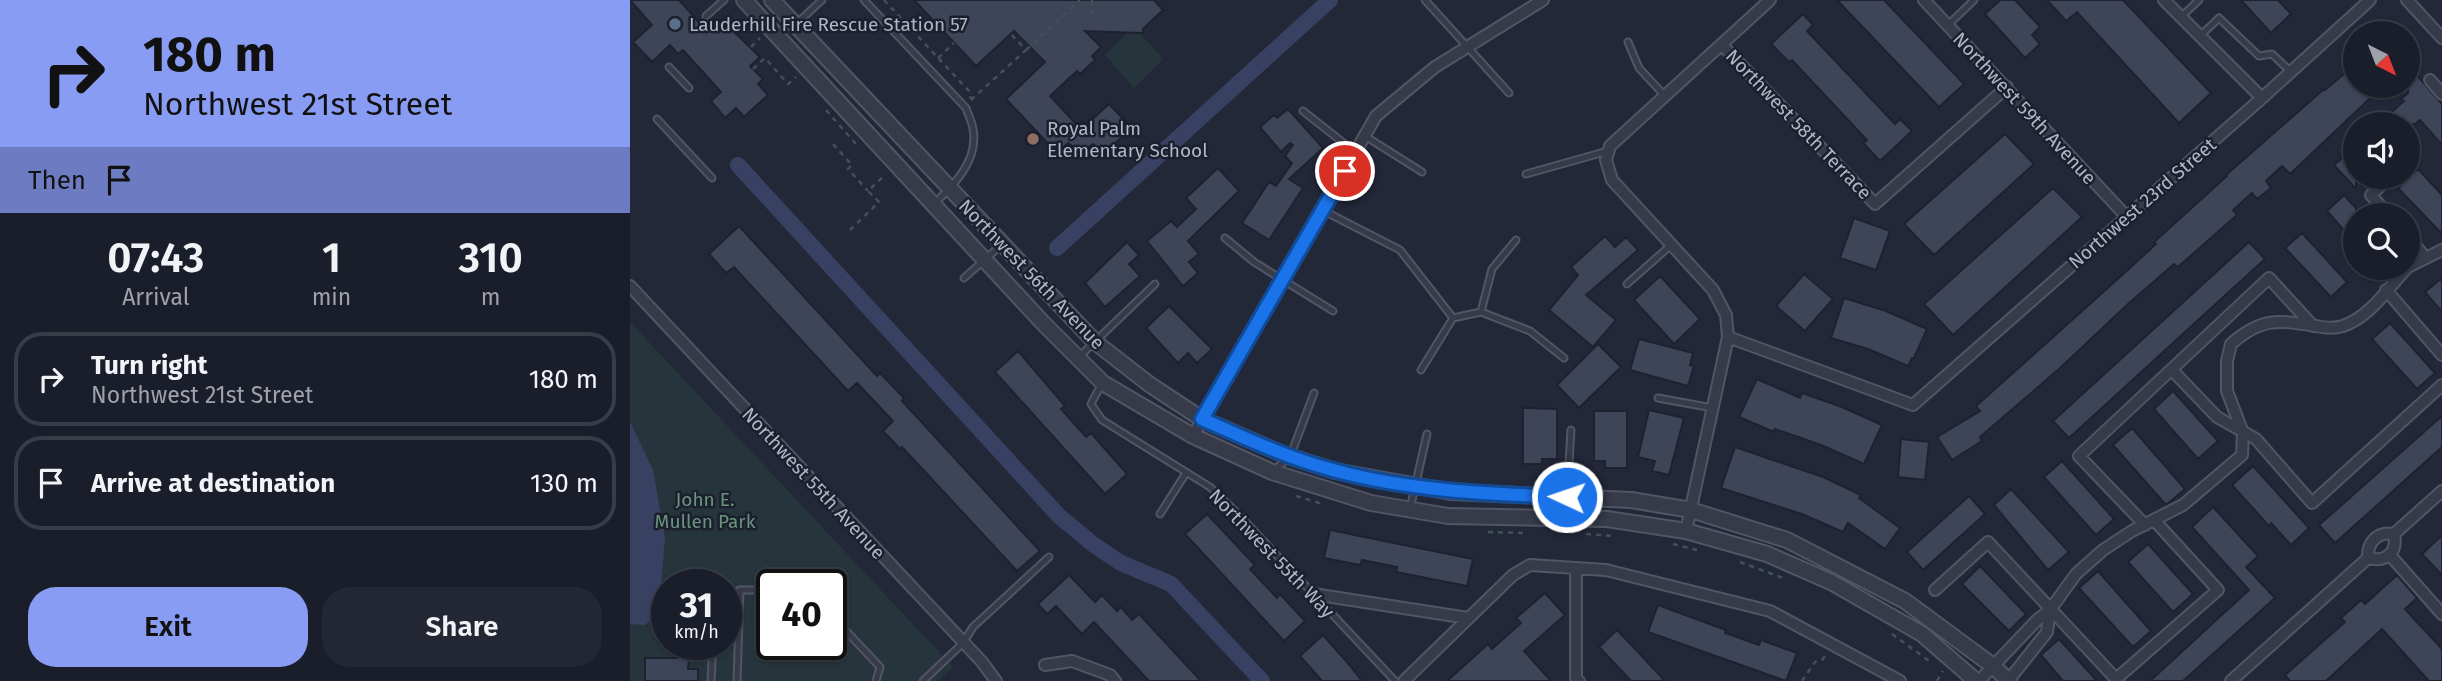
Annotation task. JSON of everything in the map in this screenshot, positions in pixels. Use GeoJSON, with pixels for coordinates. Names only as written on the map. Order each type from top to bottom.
{"type":"FeatureCollection","features":[{"type":"Feature","properties":{"kind":"street","name":"Northwest 56th Avenue"},"geometry":{"type":"LineString","coordinates":[[744,0],[1102,383],[1193,436],[1272,472],[1371,503],[1448,516],[1607,519],[1686,531],[1767,554],[1830,582],[1922,634],[1977,681]]}},
{"type":"Feature","properties":{"kind":"street","name":"Northwest 56th Avenue"},"geometry":{"type":"LineString","coordinates":[[772,0],[1095,342],[1149,384],[1202,419],[1290,457],[1335,471],[1451,492],[1631,500],[1691,510],[1787,540],[1905,601],[1993,666],[2008,681]]}},
{"type":"Feature","properties":{"kind":"street"},"geometry":{"type":"LineString","coordinates":[[1193,436],[1376,116],[1435,67],[1530,3],[1543,0]]}},
{"type":"Feature","properties":{"kind":"street"},"geometry":{"type":"LineString","coordinates":[[1686,531],[1728,337],[1726,315],[1713,290],[1612,180],[1608,156],[1611,146],[1770,0]]}},
{"type":"Feature","properties":{"kind":"street","name":"Northwest 59th Avenue"},"geometry":{"type":"LineString","coordinates":[[1924,0],[2126,216]]}},
{"type":"Feature","properties":{"kind":"street"},"geometry":{"type":"LineString","coordinates":[[2164,0],[2262,98]]}},
{"type":"Feature","properties":{"kind":"street","name":"Northwest 23rd Street"},"geometry":{"type":"LineString","coordinates":[[1728,337],[1913,405],[2370,0]]}},
{"type":"Feature","properties":{"kind":"street"},"geometry":{"type":"LineString","coordinates":[[2407,0],[2442,38]]}},
{"type":"Feature","properties":{"kind":"street","name":"Northwest 58th Terrace"},"geometry":{"type":"LineString","coordinates":[[1722,45],[1875,204],[2007,87]]}},
{"type":"Feature","properties":{"kind":"street"},"geometry":{"type":"LineString","coordinates":[[2430,80],[2442,94]]}},
{"type":"Feature","properties":{"kind":"street"},"geometry":{"type":"LineString","coordinates":[[2377,189],[2371,195],[2378,203]]}},
{"type":"Feature","properties":{"kind":"street"},"geometry":{"type":"LineString","coordinates":[[2420,250],[2426,257]]}},
{"type":"Feature","properties":{"kind":"street"},"geometry":{"type":"LineString","coordinates":[[2420,260],[2442,250]]}},
{"type":"Feature","properties":{"kind":"street"},"geometry":{"type":"LineString","coordinates":[[1935,590],[1988,542],[2116,679],[2218,590],[2079,456],[2269,278],[2313,326]]}},
{"type":"Feature","properties":{"kind":"street"},"geometry":{"type":"LineString","coordinates":[[1977,681],[2050,610],[2076,574],[2103,550],[2117,539],[2183,505],[2242,455],[2244,433],[2227,391],[2227,361],[2231,344],[2260,323],[2283,320],[2313,326],[2340,327],[2357,320],[2371,309],[2396,280]]}},
{"type":"Feature","properties":{"kind":"street","name":"Northwest 55th Avenue"},"geometry":{"type":"LineString","coordinates":[[630,286],[982,662],[996,681]]}},
{"type":"Feature","properties":{"kind":"street"},"geometry":{"type":"LineString","coordinates":[[2386,290],[2442,355]]}},
{"type":"Feature","properties":{"kind":"street"},"geometry":{"type":"LineString","coordinates":[[2172,370],[2217,416],[2256,439],[2312,503],[2442,385]]}},
{"type":"Feature","properties":{"kind":"street"},"geometry":{"type":"LineString","coordinates":[[2231,681],[2368,558],[2374,538],[2382,534],[2394,534],[2442,491]]}},
{"type":"Feature","properties":{"kind":"street"},"geometry":{"type":"LineString","coordinates":[[2368,558],[2376,560],[2390,555],[2395,548],[2394,534]]}},
{"type":"Feature","properties":{"kind":"street"},"geometry":{"type":"LineString","coordinates":[[2390,555],[2442,614]]}},
{"type":"Feature","properties":{"kind":"street"},"geometry":{"type":"LineString","coordinates":[[1404,681],[1513,575],[1530,565],[1606,570],[1770,611],[1900,681]]}},
{"type":"Feature","properties":{"kind":"street"},"geometry":{"type":"LineString","coordinates":[[1576,568],[1576,678],[1579,681]]}},
{"type":"Feature","properties":{"kind":"street"},"geometry":{"type":"LineString","coordinates":[[1314,594],[1468,618]]}},
{"type":"Feature","properties":{"kind":"street"},"geometry":{"type":"LineString","coordinates":[[2008,681],[2048,632],[2050,610]]}},
{"type":"Feature","properties":{"kind":"street"},"geometry":{"type":"LineString","coordinates":[[1045,666],[1072,661],[1110,675],[1115,681]]}},
{"type":"Feature","properties":{"kind":"lane"},"geometry":{"type":"LineString","coordinates":[[706,16],[724,0]]}},
{"type":"Feature","properties":{"kind":"lane"},"geometry":{"type":"LineString","coordinates":[[795,25],[822,0]]}},
{"type":"Feature","properties":{"kind":"lane"},"geometry":{"type":"LineString","coordinates":[[864,0],[966,108],[974,130],[966,168],[933,204]]}},
{"type":"Feature","properties":{"kind":"lane"},"geometry":{"type":"LineString","coordinates":[[1425,0],[1509,93]]}},
{"type":"Feature","properties":{"kind":"lane"},"geometry":{"type":"LineString","coordinates":[[1948,25],[1974,0]]}},
{"type":"Feature","properties":{"kind":"lane"},"geometry":{"type":"LineString","coordinates":[[2181,17],[2199,0]]}},
{"type":"Feature","properties":{"kind":"lane"},"geometry":{"type":"LineString","coordinates":[[2200,36],[2218,18],[2259,56],[2272,54],[2291,72]]}},
{"type":"Feature","properties":{"kind":"lane"},"geometry":{"type":"LineString","coordinates":[[1628,42],[1639,68],[1665,96]]}},
{"type":"Feature","properties":{"kind":"lane"},"geometry":{"type":"LineString","coordinates":[[669,67],[689,88]]}},
{"type":"Feature","properties":{"kind":"lane"},"geometry":{"type":"LineString","coordinates":[[1303,111],[1356,152]]}},
{"type":"Feature","properties":{"kind":"lane"},"geometry":{"type":"LineString","coordinates":[[657,118],[712,178]]}},
{"type":"Feature","properties":{"kind":"lane"},"geometry":{"type":"LineString","coordinates":[[1365,136],[1422,172]]}},
{"type":"Feature","properties":{"kind":"lane"},"geometry":{"type":"LineString","coordinates":[[1526,174],[1608,156]]}},
{"type":"Feature","properties":{"kind":"lane"},"geometry":{"type":"LineString","coordinates":[[1322,209],[1401,250],[1453,318]]}},
{"type":"Feature","properties":{"kind":"lane"},"geometry":{"type":"LineString","coordinates":[[1225,238],[1254,262],[1333,311]]}},
{"type":"Feature","properties":{"kind":"lane"},"geometry":{"type":"LineString","coordinates":[[1481,312],[1492,269],[1516,240]]}},
{"type":"Feature","properties":{"kind":"lane"},"geometry":{"type":"LineString","coordinates":[[964,278],[1002,243]]}},
{"type":"Feature","properties":{"kind":"lane"},"geometry":{"type":"LineString","coordinates":[[1627,284],[1671,245]]}},
{"type":"Feature","properties":{"kind":"lane"},"geometry":{"type":"LineString","coordinates":[[1078,358],[1155,284]]}},
{"type":"Feature","properties":{"kind":"lane"},"geometry":{"type":"LineString","coordinates":[[1421,370],[1453,318],[1481,312],[1530,331],[1564,358]]}},
{"type":"Feature","properties":{"kind":"lane","name":"Northwest 55th Way"},"geometry":{"type":"LineString","coordinates":[[1102,383],[1091,404],[1102,420],[1210,487],[1395,681]]}},
{"type":"Feature","properties":{"kind":"lane"},"geometry":{"type":"LineString","coordinates":[[1272,472],[1290,457],[1314,393]]}},
{"type":"Feature","properties":{"kind":"lane"},"geometry":{"type":"LineString","coordinates":[[1658,398],[1713,408]]}},
{"type":"Feature","properties":{"kind":"lane"},"geometry":{"type":"LineString","coordinates":[[1567,497],[1571,430]]}},
{"type":"Feature","properties":{"kind":"lane"},"geometry":{"type":"LineString","coordinates":[[1410,509],[1427,434]]}},
{"type":"Feature","properties":{"kind":"lane"},"geometry":{"type":"LineString","coordinates":[[1160,514],[1186,472]]}},
{"type":"Feature","properties":{"kind":"lane"},"geometry":{"type":"LineString","coordinates":[[923,681],[963,643],[973,627],[1049,557]]}},
{"type":"Feature","properties":{"kind":"lane"},"geometry":{"type":"LineString","coordinates":[[847,632],[880,667],[877,681]]}},
{"type":"Feature","properties":{"kind":"lane"},"geometry":{"type":"LineString","coordinates":[[711,681],[712,660]]}},
{"type":"Feature","properties":{"kind":"lane"},"geometry":{"type":"LineString","coordinates":[[737,681],[738,660]]}},
{"type":"Feature","properties":{"kind":"path"},"geometry":{"type":"LineString","coordinates":[[886,1],[969,91],[972,102],[1080,0]]}},
{"type":"Feature","properties":{"kind":"path"},"geometry":{"type":"LineString","coordinates":[[1092,0],[1091,12],[1096,12]]}},
{"type":"Feature","properties":{"kind":"path"},"geometry":{"type":"LineString","coordinates":[[1011,34],[1026,50]]}},
{"type":"Feature","properties":{"kind":"path"},"geometry":{"type":"LineString","coordinates":[[751,47],[760,38]]}},
{"type":"Feature","properties":{"kind":"path"},"geometry":{"type":"LineString","coordinates":[[938,58],[954,43]]}},
{"type":"Feature","properties":{"kind":"path"},"geometry":{"type":"LineString","coordinates":[[753,69],[765,58],[788,84],[796,76],[802,82]]}},
{"type":"Feature","properties":{"kind":"path"},"geometry":{"type":"LineString","coordinates":[[823,104],[827,113],[860,148]]}},
{"type":"Feature","properties":{"kind":"path"},"geometry":{"type":"LineString","coordinates":[[833,144],[852,165],[848,169],[879,202],[850,230]]}},
{"type":"Feature","properties":{"kind":"path"},"geometry":{"type":"LineString","coordinates":[[868,191],[885,175]]}},
{"type":"Feature","properties":{"kind":"path"},"geometry":{"type":"LineString","coordinates":[[1802,681],[1815,662],[1822,660],[1828,651]]}},
{"type":"Feature","properties":{"kind":"green space"},"geometry":{"type":"Polygon","coordinates":[[[1127,33],[1140,33],[1163,59],[1134,88],[1105,55],[1127,33]]]}},
{"type":"Feature","properties":{"kind":"green space","name":"John E. Mullen Park"},"geometry":{"type":"Polygon","coordinates":[[[630,322],[953,667],[938,681],[630,681],[630,322]]]}},
{"type":"Feature","properties":{"kind":"water"},"geometry":{"type":"Polygon","coordinates":[[[630,422],[653,470],[665,538],[662,569],[651,569],[651,619],[645,625],[630,624],[630,422]]]}},
{"type":"Feature","properties":{"kind":"building"},"geometry":{"type":"Polygon","coordinates":[[[630,0],[679,0],[705,29],[715,20],[725,29],[728,26],[760,57],[750,66],[763,79],[758,84],[768,95],[744,117],[736,108],[725,118],[711,101],[721,92],[683,50],[678,54],[670,45],[652,62],[633,42],[652,25],[630,0]]]}},
{"type":"Feature","properties":{"kind":"building"},"geometry":{"type":"Polygon","coordinates":[[[914,0],[1154,0],[1163,10],[1143,29],[1143,33],[1085,31],[1101,47],[1092,56],[1095,60],[1080,74],[1077,71],[1050,96],[1078,126],[1082,121],[1086,125],[1109,104],[1132,128],[1103,154],[1093,144],[1081,152],[1068,143],[1057,153],[1006,99],[1045,62],[1014,31],[976,66],[914,0]]]}},
{"type":"Feature","properties":{"kind":"building"},"geometry":{"type":"Polygon","coordinates":[[[1837,0],[1884,0],[1964,84],[1939,107],[1837,0]]]}},
{"type":"Feature","properties":{"kind":"building"},"geometry":{"type":"Polygon","coordinates":[[[2000,0],[2015,0],[2040,27],[2032,35],[2040,44],[2025,58],[1985,14],[2000,0]]]}},
{"type":"Feature","properties":{"kind":"building"},"geometry":{"type":"Polygon","coordinates":[[[2047,0],[2123,0],[2211,93],[2179,123],[2077,12],[2066,21],[2047,0]]]}},
{"type":"Feature","properties":{"kind":"building"},"geometry":{"type":"Polygon","coordinates":[[[2241,0],[2278,0],[2291,14],[2271,33],[2241,0]]]}},
{"type":"Feature","properties":{"kind":"building"},"geometry":{"type":"Polygon","coordinates":[[[1803,14],[1813,25],[1807,31],[1895,124],[1900,119],[1912,131],[1880,161],[1863,143],[1867,140],[1792,60],[1789,62],[1771,44],[1803,14]]]}},
{"type":"Feature","properties":{"kind":"building"},"geometry":{"type":"Polygon","coordinates":[[[2343,75],[2343,98],[2370,98],[2356,112],[2343,112],[2343,124],[2290,174],[2282,166],[2266,181],[2271,188],[2257,199],[2252,193],[2233,210],[2237,215],[2178,267],[2174,264],[2128,304],[2059,369],[1980,437],[1982,441],[1952,460],[1937,437],[1980,411],[1976,406],[2156,244],[2154,242],[2226,175],[2343,75]]]}},
{"type":"Feature","properties":{"kind":"building"},"geometry":{"type":"Polygon","coordinates":[[[2420,79],[2442,104],[2442,145],[2420,120],[2420,112],[2392,112],[2404,101],[2401,99],[2420,98],[2420,79]]]}},
{"type":"Feature","properties":{"kind":"building"},"geometry":{"type":"Polygon","coordinates":[[[1288,109],[1323,148],[1289,179],[1303,188],[1269,240],[1242,223],[1269,182],[1276,186],[1292,163],[1285,156],[1293,145],[1290,143],[1281,152],[1260,127],[1274,115],[1277,118],[1288,109]]]}},
{"type":"Feature","properties":{"kind":"building"},"geometry":{"type":"Polygon","coordinates":[[[2005,134],[2034,164],[1934,255],[1904,224],[2005,134]]]}},
{"type":"Feature","properties":{"kind":"building"},"geometry":{"type":"Polygon","coordinates":[[[2343,157],[2343,175],[2334,165],[2343,157]]]}},
{"type":"Feature","properties":{"kind":"building"},"geometry":{"type":"Polygon","coordinates":[[[1218,168],[1239,191],[1188,241],[1199,254],[1189,262],[1198,273],[1183,286],[1147,241],[1171,221],[1177,227],[1196,209],[1186,198],[1218,168]]]}},
{"type":"Feature","properties":{"kind":"building"},"geometry":{"type":"Polygon","coordinates":[[[2420,171],[2442,195],[2442,234],[2420,211],[2420,203],[2412,203],[2399,189],[2420,189],[2420,171]]]}},
{"type":"Feature","properties":{"kind":"building"},"geometry":{"type":"Polygon","coordinates":[[[2053,188],[2082,217],[1953,335],[1924,304],[2053,188]]]}},
{"type":"Feature","properties":{"kind":"building"},"geometry":{"type":"Polygon","coordinates":[[[2344,195],[2351,203],[2343,203],[2343,229],[2327,211],[2344,195]]]}},
{"type":"Feature","properties":{"kind":"building"},"geometry":{"type":"Polygon","coordinates":[[[1854,218],[1890,231],[1876,270],[1840,258],[1854,218]]]}},
{"type":"Feature","properties":{"kind":"building"},"geometry":{"type":"Polygon","coordinates":[[[739,226],[877,376],[880,373],[904,398],[902,401],[1040,551],[1017,571],[902,447],[900,449],[883,431],[893,421],[857,383],[848,391],[734,267],[726,273],[709,254],[739,226]]]}},
{"type":"Feature","properties":{"kind":"building"},"geometry":{"type":"Polygon","coordinates":[[[2302,233],[2347,282],[2331,297],[2285,248],[2302,233]]]}},
{"type":"Feature","properties":{"kind":"building"},"geometry":{"type":"Polygon","coordinates":[[[1605,236],[1615,247],[1626,237],[1638,250],[1586,295],[1616,320],[1593,347],[1549,310],[1578,275],[1571,267],[1605,236]]]}},
{"type":"Feature","properties":{"kind":"building"},"geometry":{"type":"Polygon","coordinates":[[[1127,242],[1139,255],[1129,264],[1140,276],[1105,307],[1085,283],[1127,242]]]}},
{"type":"Feature","properties":{"kind":"building"},"geometry":{"type":"Polygon","coordinates":[[[2249,242],[2265,259],[2069,438],[2053,421],[2249,242]]]}},
{"type":"Feature","properties":{"kind":"building"},"geometry":{"type":"Polygon","coordinates":[[[1804,274],[1833,299],[1805,331],[1776,306],[1804,274]]]}},
{"type":"Feature","properties":{"kind":"building"},"geometry":{"type":"Polygon","coordinates":[[[1660,276],[1700,319],[1674,344],[1634,300],[1660,276]]]}},
{"type":"Feature","properties":{"kind":"building"},"geometry":{"type":"Polygon","coordinates":[[[2442,278],[2442,312],[2425,292],[2442,278]]]}},
{"type":"Feature","properties":{"kind":"building"},"geometry":{"type":"Polygon","coordinates":[[[1844,298],[1886,311],[1927,329],[1908,366],[1868,349],[1831,338],[1844,298]]]}},
{"type":"Feature","properties":{"kind":"building"},"geometry":{"type":"Polygon","coordinates":[[[1169,306],[1212,349],[1197,363],[1188,353],[1178,363],[1146,328],[1169,306]]]}},
{"type":"Feature","properties":{"kind":"building"},"geometry":{"type":"Polygon","coordinates":[[[2390,323],[2435,373],[2417,389],[2372,339],[2390,323]]]}},
{"type":"Feature","properties":{"kind":"building"},"geometry":{"type":"Polygon","coordinates":[[[1639,339],[1693,353],[1690,365],[1694,366],[1688,386],[1630,370],[1639,339]]]}},
{"type":"Feature","properties":{"kind":"building"},"geometry":{"type":"Polygon","coordinates":[[[1598,344],[1621,367],[1579,408],[1557,385],[1598,344]]]}},
{"type":"Feature","properties":{"kind":"building"},"geometry":{"type":"Polygon","coordinates":[[[1018,351],[1065,406],[1061,409],[1086,437],[1091,433],[1127,474],[1105,494],[995,372],[1018,351]]]}},
{"type":"Feature","properties":{"kind":"building"},"geometry":{"type":"Polygon","coordinates":[[[1757,379],[1800,398],[1802,393],[1842,407],[1882,425],[1864,464],[1821,445],[1775,429],[1774,432],[1739,417],[1757,379]]]}},
{"type":"Feature","properties":{"kind":"building"},"geometry":{"type":"Polygon","coordinates":[[[2173,391],[2218,441],[2198,459],[2154,409],[2173,391]]]}},
{"type":"Feature","properties":{"kind":"building"},"geometry":{"type":"Polygon","coordinates":[[[1523,408],[1557,409],[1557,459],[1542,459],[1542,464],[1523,464],[1523,408]]]}},
{"type":"Feature","properties":{"kind":"building"},"geometry":{"type":"Polygon","coordinates":[[[1649,410],[1684,418],[1669,475],[1652,471],[1655,461],[1638,457],[1649,410]]]}},
{"type":"Feature","properties":{"kind":"building"},"geometry":{"type":"Polygon","coordinates":[[[1594,411],[1627,411],[1627,468],[1605,468],[1605,461],[1594,461],[1594,411]]]}},
{"type":"Feature","properties":{"kind":"building"},"geometry":{"type":"Polygon","coordinates":[[[2442,416],[2442,447],[2335,543],[2319,525],[2442,416]]]}},
{"type":"Feature","properties":{"kind":"building"},"geometry":{"type":"Polygon","coordinates":[[[2132,428],[2185,489],[2166,505],[2113,445],[2132,428]]]}},
{"type":"Feature","properties":{"kind":"building"},"geometry":{"type":"Polygon","coordinates":[[[1901,439],[1929,442],[1925,480],[1898,477],[1901,439]]]}},
{"type":"Feature","properties":{"kind":"building"},"geometry":{"type":"Polygon","coordinates":[[[1735,447],[1823,477],[1861,495],[1859,498],[1900,528],[1885,549],[1848,523],[1843,532],[1802,514],[1721,488],[1735,447]]]}},
{"type":"Feature","properties":{"kind":"building"},"geometry":{"type":"Polygon","coordinates":[[[2062,461],[2114,519],[2096,535],[2044,477],[2062,461]]]}},
{"type":"Feature","properties":{"kind":"building"},"geometry":{"type":"Polygon","coordinates":[[[2253,466],[2309,528],[2291,545],[2271,523],[2269,526],[2232,485],[2253,466]]]}},
{"type":"Feature","properties":{"kind":"building"},"geometry":{"type":"Polygon","coordinates":[[[2011,489],[2069,552],[2048,570],[1994,505],[2011,489]]]}},
{"type":"Feature","properties":{"kind":"building"},"geometry":{"type":"Polygon","coordinates":[[[1969,496],[1985,514],[1923,570],[1907,552],[1969,496]]]}},
{"type":"Feature","properties":{"kind":"building"},"geometry":{"type":"Polygon","coordinates":[[[2213,507],[2258,556],[2246,567],[2275,598],[2183,681],[2150,681],[2249,590],[2192,527],[2213,507]]]}},
{"type":"Feature","properties":{"kind":"building"},"geometry":{"type":"Polygon","coordinates":[[[1207,514],[1255,565],[1250,569],[1277,598],[1280,594],[1305,621],[1284,641],[1185,534],[1207,514]]]}},
{"type":"Feature","properties":{"kind":"building"},"geometry":{"type":"Polygon","coordinates":[[[1330,530],[1473,559],[1467,586],[1396,572],[1397,567],[1362,560],[1360,565],[1324,558],[1330,530]]]}},
{"type":"Feature","properties":{"kind":"building"},"geometry":{"type":"Polygon","coordinates":[[[2442,535],[2442,575],[2422,554],[2442,535]]]}},
{"type":"Feature","properties":{"kind":"building"},"geometry":{"type":"Polygon","coordinates":[[[2148,544],[2193,594],[2173,612],[2128,562],[2148,544]]]}},
{"type":"Feature","properties":{"kind":"building"},"geometry":{"type":"Polygon","coordinates":[[[1980,566],[2026,614],[2009,631],[1962,584],[1980,566]]]}},
{"type":"Feature","properties":{"kind":"building"},"geometry":{"type":"Polygon","coordinates":[[[2098,571],[2151,631],[2133,647],[2079,588],[2098,571]]]}},
{"type":"Feature","properties":{"kind":"building"},"geometry":{"type":"Polygon","coordinates":[[[1069,575],[1095,602],[1102,595],[1117,611],[1121,607],[1132,620],[1139,614],[1201,681],[1149,681],[1094,622],[1082,634],[1056,606],[1047,614],[1038,604],[1069,575]]]}},
{"type":"Feature","properties":{"kind":"building"},"geometry":{"type":"Polygon","coordinates":[[[2397,575],[2417,598],[2405,609],[2442,649],[2442,681],[2429,681],[2382,629],[2326,681],[2290,681],[2285,675],[2345,622],[2341,618],[2361,600],[2365,604],[2397,575]]]}},
{"type":"Feature","properties":{"kind":"building"},"geometry":{"type":"Polygon","coordinates":[[[1545,593],[1565,615],[1524,651],[1551,681],[1447,681],[1488,644],[1492,649],[1521,623],[1516,618],[1545,593]]]}},
{"type":"Feature","properties":{"kind":"building"},"geometry":{"type":"Polygon","coordinates":[[[1658,605],[1759,645],[1761,640],[1797,653],[1786,681],[1648,632],[1658,605]]]}},
{"type":"Feature","properties":{"kind":"building"},"geometry":{"type":"Polygon","coordinates":[[[1617,630],[1665,681],[1631,681],[1599,647],[1617,630]]]}},
{"type":"Feature","properties":{"kind":"building"},"geometry":{"type":"Polygon","coordinates":[[[1323,635],[1362,681],[1322,681],[1300,656],[1323,635]]]}},
{"type":"Feature","properties":{"kind":"building"},"geometry":{"type":"Polygon","coordinates":[[[2059,639],[2097,681],[2063,681],[2041,655],[2059,639]]]}},
{"type":"Feature","properties":{"kind":"building"},"geometry":{"type":"Polygon","coordinates":[[[645,658],[689,660],[688,669],[698,669],[698,681],[645,681],[645,658]]]}},
{"type":"Feature","properties":{"kind":"waterway"},"geometry":{"type":"LineString","coordinates":[[1057,248],[1330,0]]}},
{"type":"Feature","properties":{"kind":"waterway"},"geometry":{"type":"LineString","coordinates":[[738,165],[1059,516],[1121,563],[1171,584],[1262,681]]}},
{"type":"Feature","properties":{"kind":"place","name":"Lauderhill Fire Rescue Station 57"},"geometry":{"type":"Point","coordinates":[675,24]}},
{"type":"Feature","properties":{"kind":"place","name":"Royal Palm Elementary School"},"geometry":{"type":"Point","coordinates":[1033,139]}},
{"type":"Feature","properties":{"kind":"route"},"geometry":{"type":"LineString","coordinates":[[1345,171],[1202,419],[1285,455],[1335,471],[1451,492],[1567,497]]}}]}
